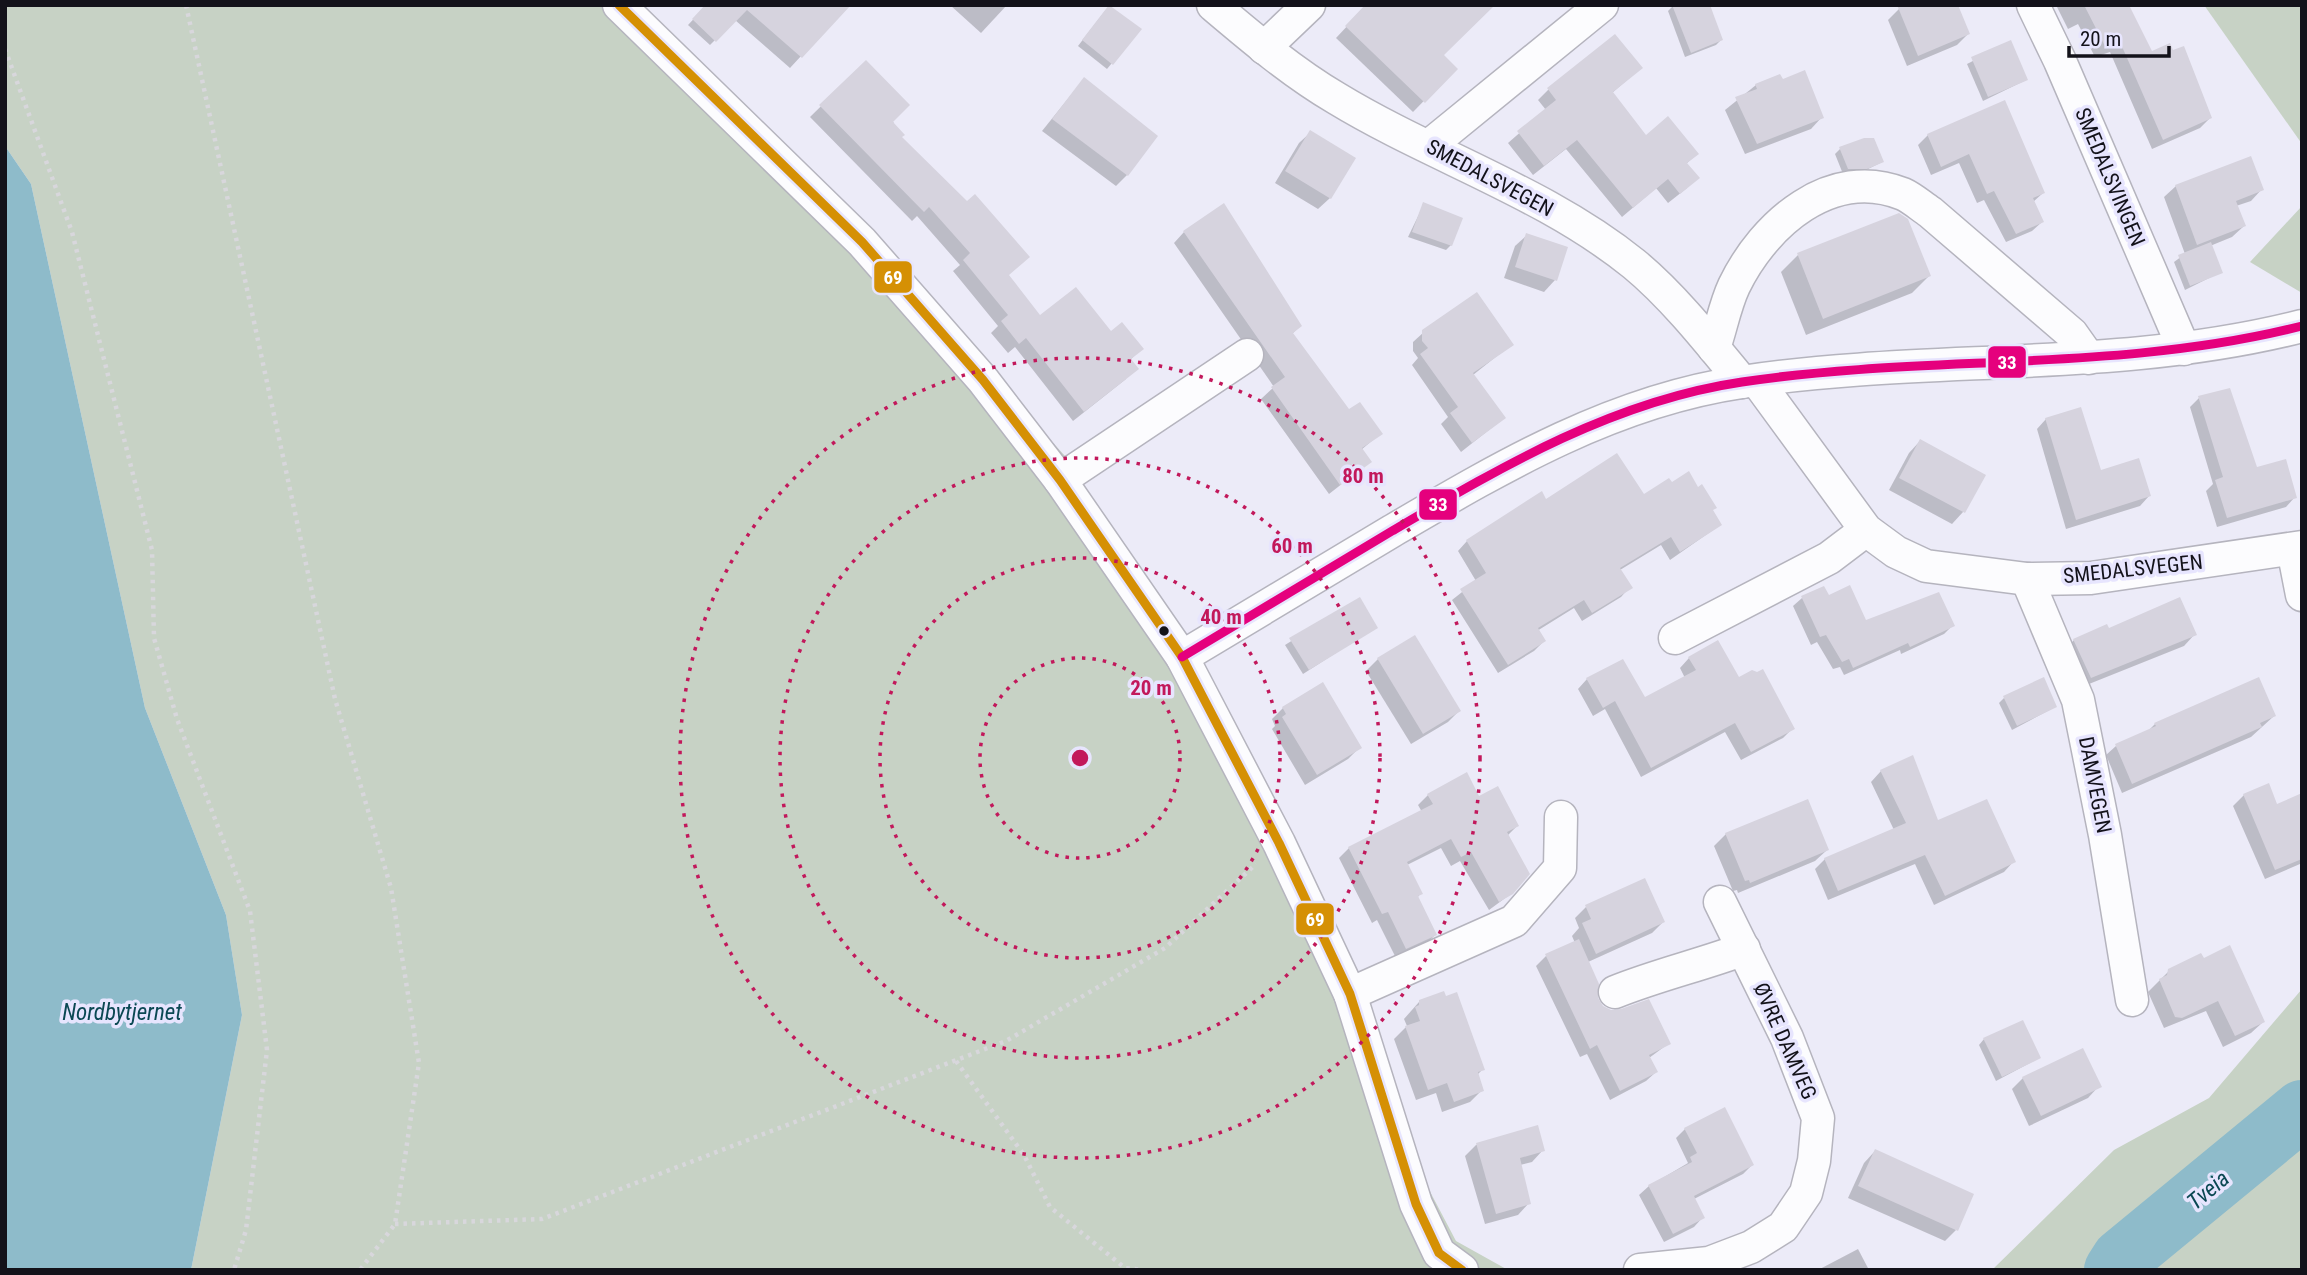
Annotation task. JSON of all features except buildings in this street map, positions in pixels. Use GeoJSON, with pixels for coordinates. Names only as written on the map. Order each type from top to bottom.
{"type":"FeatureCollection","features":[{"type":"Feature","properties":{"kind":"street"},"geometry":{"type":"LineString","coordinates":[[619,5],[862,242],[983,380],[1060,480],[1182,657],[1279,843],[1350,994],[1416,1204],[1439,1253],[1462,1270]]}},
{"type":"Feature","properties":{"kind":"street","name":"SMEDALSVEGEN"},"geometry":{"type":"LineString","coordinates":[[1213,5],[1264,48],[1336,98],[1573,221],[1635,265],[1749,381],[1866,530],[1896,552],[1926,566],[2027,579],[2091,578],[2297,548]]}},
{"type":"Feature","properties":{"kind":"street"},"geometry":{"type":"LineString","coordinates":[[1264,48],[1309,5]]}},
{"type":"Feature","properties":{"kind":"street"},"geometry":{"type":"LineString","coordinates":[[1429,146],[1602,5]]}},
{"type":"Feature","properties":{"kind":"street","name":"SMEDALSVINGEN"},"geometry":{"type":"LineString","coordinates":[[2033,5],[2060,61],[2184,349]]}},
{"type":"Feature","properties":{"kind":"street"},"geometry":{"type":"LineString","coordinates":[[1714,348],[1734,286],[1756,251],[1776,227],[1801,206],[1816,196],[1843,187],[1884,189],[1913,200],[2072,334],[2089,358]]}},
{"type":"Feature","properties":{"kind":"street"},"geometry":{"type":"LineString","coordinates":[[1182,657],[1480,479],[1568,433],[1632,408],[1749,381],[1811,374],[2089,358],[2184,349],[2302,326]]}},
{"type":"Feature","properties":{"kind":"street"},"geometry":{"type":"LineString","coordinates":[[1060,480],[1247,355]]}},
{"type":"Feature","properties":{"kind":"street"},"geometry":{"type":"LineString","coordinates":[[1675,638],[1829,558],[1866,530]]}},
{"type":"Feature","properties":{"kind":"street"},"geometry":{"type":"LineString","coordinates":[[2297,548],[2302,595]]}},
{"type":"Feature","properties":{"kind":"street","name":"DAMVEGEN"},"geometry":{"type":"LineString","coordinates":[[2027,579],[2078,700],[2105,835],[2132,1000]]}},
{"type":"Feature","properties":{"kind":"street"},"geometry":{"type":"LineString","coordinates":[[1350,994],[1514,921],[1560,868],[1561,817]]}},
{"type":"Feature","properties":{"kind":"street","name":"ØVRE DAMVEG"},"geometry":{"type":"LineString","coordinates":[[1640,1270],[1709,1264],[1751,1247],[1783,1227],[1806,1193],[1814,1161],[1818,1118],[1787,1038],[1720,902]]}},
{"type":"Feature","properties":{"kind":"street"},"geometry":{"type":"LineString","coordinates":[[1615,992],[1744,949]]}},
{"type":"Feature","properties":{"kind":"path"},"geometry":{"type":"LineString","coordinates":[[186,5],[334,699],[391,888],[419,1063],[395,1224],[360,1270]]}},
{"type":"Feature","properties":{"kind":"path"},"geometry":{"type":"LineString","coordinates":[[5,49],[72,232],[152,550],[153,638],[177,719],[250,911],[267,1050],[246,1230],[234,1270]]}},
{"type":"Feature","properties":{"kind":"path"},"geometry":{"type":"LineString","coordinates":[[395,1224],[542,1219],[1006,1041],[1165,948],[1279,843]]}},
{"type":"Feature","properties":{"kind":"path"},"geometry":{"type":"LineString","coordinates":[[956,1061],[1024,1155],[1050,1207],[1125,1268],[1143,1270]]}},
{"type":"Feature","properties":{"kind":"shaded area"},"geometry":{"type":"Polygon","coordinates":[[[5,5],[630,5],[809,177],[1066,457],[1289,827],[1365,1068],[1456,1241],[1508,1270],[191,1270],[242,1015],[226,915],[145,708],[31,184],[5,146],[5,5]]]}},
{"type":"Feature","properties":{"kind":"shaded area"},"geometry":{"type":"Polygon","coordinates":[[[2204,5],[2302,5],[2302,144],[2204,5]]]}},
{"type":"Feature","properties":{"kind":"shaded area"},"geometry":{"type":"Polygon","coordinates":[[[2302,206],[2302,293],[2250,262],[2302,206]]]}},
{"type":"Feature","properties":{"kind":"shaded area"},"geometry":{"type":"Polygon","coordinates":[[[2302,989],[2302,1270],[1992,1270],[2114,1150],[2209,1098],[2302,989]]]}},
{"type":"Feature","properties":{"kind":"water","name":"Nordbytjernet"},"geometry":{"type":"Polygon","coordinates":[[[5,146],[31,184],[145,708],[226,915],[242,1015],[191,1270],[5,1270],[5,146]]]}},
{"type":"Feature","properties":{"kind":"waterway","name":"Tveia"},"geometry":{"type":"LineString","coordinates":[[2114,1270],[2121,1259],[2302,1110]]}},
{"type":"Feature","properties":{"kind":"transit line","name":"69"},"geometry":{"type":"LineString","coordinates":[[619,5],[862,242],[983,380],[1060,480],[1182,657],[1279,843],[1350,994],[1416,1204],[1439,1253],[1462,1270]]}},
{"type":"Feature","properties":{"kind":"transit line","name":"33"},"geometry":{"type":"LineString","coordinates":[[1182,657],[1475,483],[1560,439],[1648,404],[1694,391],[1812,373],[2163,351],[2233,341],[2302,326]]}}]}
